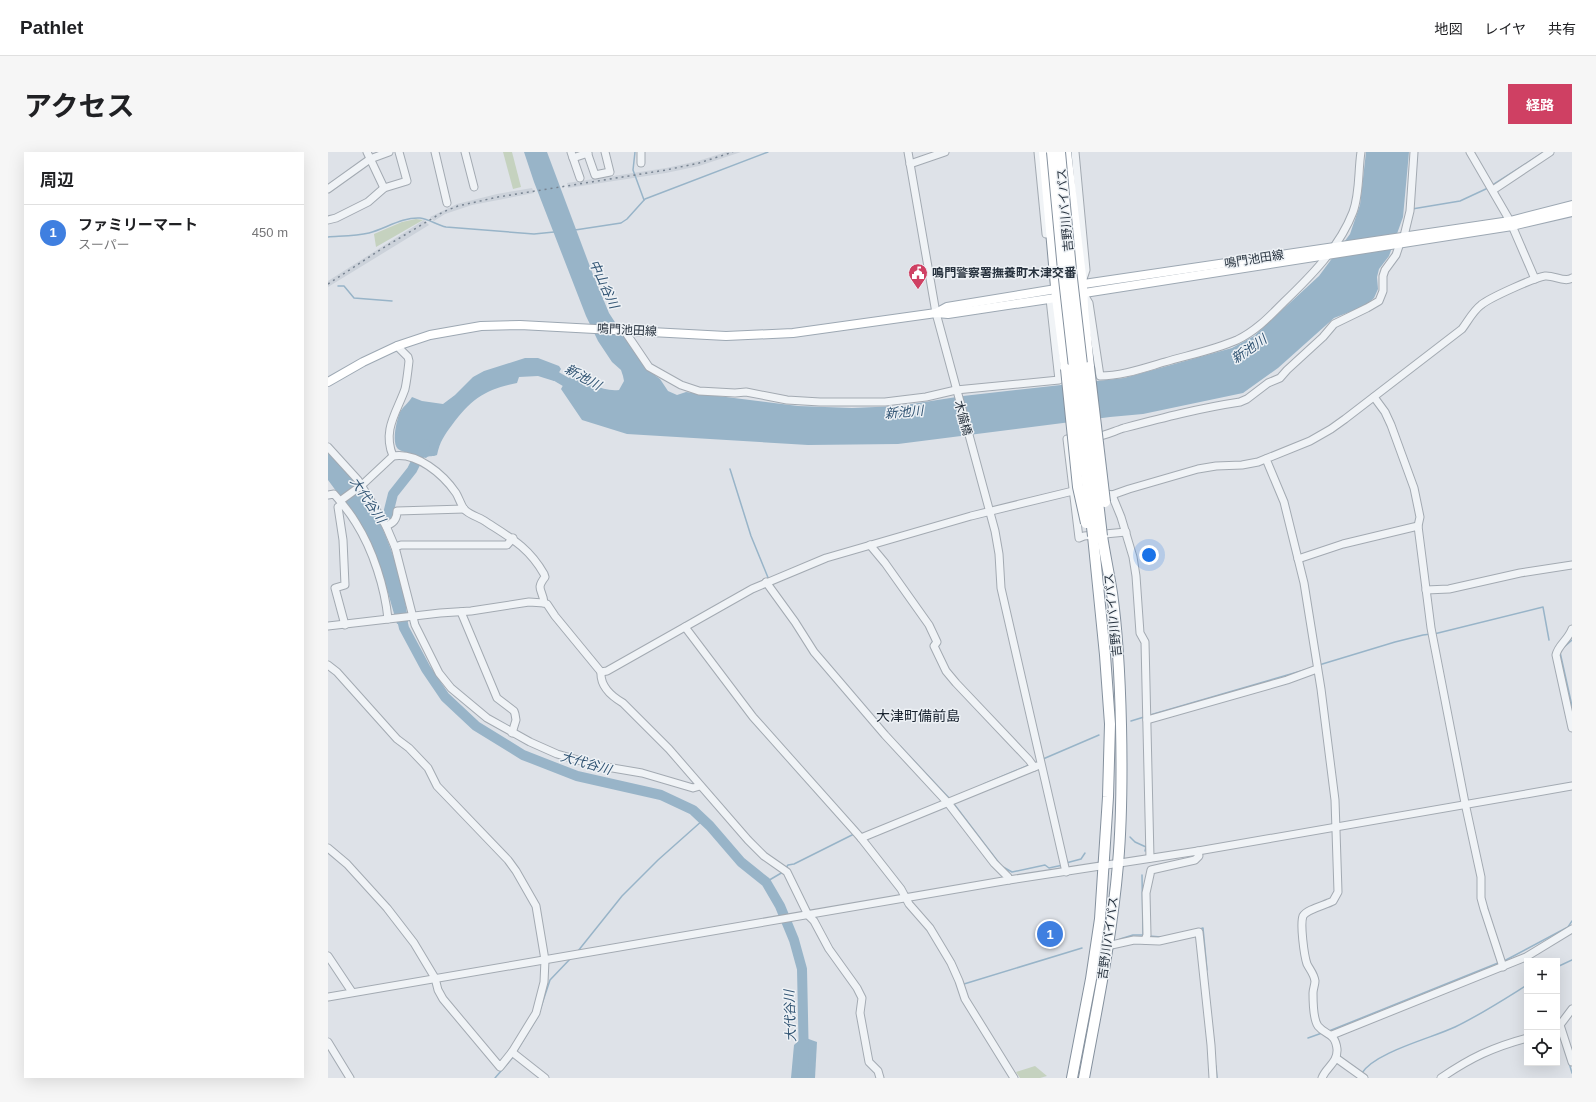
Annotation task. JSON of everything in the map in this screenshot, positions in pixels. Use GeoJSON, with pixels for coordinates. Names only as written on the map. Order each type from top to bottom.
{"type":"FeatureCollection","features":[{"type":"Feature","properties":{"kind":"highway"},"geometry":{"type":"LineString","coordinates":[[1044,152],[1054,262],[1054,296],[1066,369],[1078,487],[1098,536]]}},
{"type":"Feature","properties":{"kind":"highway","name":"吉野川バイパス"},"geometry":{"type":"LineString","coordinates":[[1052,152],[1063,270],[1098,536],[1112,594],[1121,726],[1121,798],[1118,863],[1102,981],[1084,1078]]}},
{"type":"Feature","properties":{"kind":"highway","name":"吉野川バイパス"},"geometry":{"type":"LineString","coordinates":[[1060,152],[1098,536],[1096,561],[1110,724],[1104,865],[1100,919],[1091,979],[1072,1078]]}},
{"type":"Feature","properties":{"kind":"highway"},"geometry":{"type":"LineString","coordinates":[[1066,152],[1082,289],[1082,308],[1102,471],[1098,536]]}},
{"type":"Feature","properties":{"kind":"main road","name":"鳴門池田線"},"geometry":{"type":"LineString","coordinates":[[1511,224],[1572,205]]}},
{"type":"Feature","properties":{"kind":"main road","name":"鳴門池田線"},"geometry":{"type":"LineString","coordinates":[[328,382],[363,362],[397,346],[430,335],[481,326],[520,325],[726,336],[793,333],[936,313],[948,314],[1054,296],[1082,289],[1511,224],[1572,212]]}},
{"type":"Feature","properties":{"kind":"main road","name":"鳴門池田線"},"geometry":{"type":"LineString","coordinates":[[936,313],[947,307],[1054,296]]}},
{"type":"Feature","properties":{"kind":"street"},"geometry":{"type":"LineString","coordinates":[[328,189],[368,155],[389,152]]}},
{"type":"Feature","properties":{"kind":"street"},"geometry":{"type":"LineString","coordinates":[[328,220],[336,218],[368,202],[384,188],[407,181],[399,152]]}},
{"type":"Feature","properties":{"kind":"street"},"geometry":{"type":"LineString","coordinates":[[435,152],[447,202]]}},
{"type":"Feature","properties":{"kind":"street"},"geometry":{"type":"LineString","coordinates":[[465,152],[474,186]]}},
{"type":"Feature","properties":{"kind":"street"},"geometry":{"type":"LineString","coordinates":[[580,178],[572,155],[588,153],[595,175],[610,172],[605,152]]}},
{"type":"Feature","properties":{"kind":"street"},"geometry":{"type":"LineString","coordinates":[[641,152],[641,163]]}},
{"type":"Feature","properties":{"kind":"street","name":"木備橋"},"geometry":{"type":"LineString","coordinates":[[908,152],[936,313],[994,531],[999,554],[1002,588],[1038,766],[1066,872]]}},
{"type":"Feature","properties":{"kind":"street"},"geometry":{"type":"LineString","coordinates":[[910,164],[945,152]]}},
{"type":"Feature","properties":{"kind":"street"},"geometry":{"type":"LineString","coordinates":[[622,330],[649,367],[681,385],[699,391],[735,393],[746,392],[787,400],[885,402],[1059,380],[1054,296],[1049,263],[1038,152]]}},
{"type":"Feature","properties":{"kind":"street"},"geometry":{"type":"LineString","coordinates":[[1075,152],[1086,270],[1082,289],[1089,302],[1100,376],[1144,369],[1222,346],[1250,333],[1264,322],[1306,281],[1333,251],[1348,224],[1356,202],[1361,152]]}},
{"type":"Feature","properties":{"kind":"street"},"geometry":{"type":"LineString","coordinates":[[1126,532],[1084,536],[1079,538],[1067,439],[1105,436],[1123,429],[1191,410],[1240,402],[1247,399],[1268,383],[1280,378],[1323,337],[1334,324],[1379,301],[1383,291],[1383,276],[1385,270],[1396,255],[1399,240],[1410,211],[1414,152]]}},
{"type":"Feature","properties":{"kind":"street"},"geometry":{"type":"LineString","coordinates":[[1470,152],[1511,224],[1535,279]]}},
{"type":"Feature","properties":{"kind":"street"},"geometry":{"type":"LineString","coordinates":[[1493,190],[1550,152]]}},
{"type":"Feature","properties":{"kind":"street"},"geometry":{"type":"LineString","coordinates":[[368,155],[384,188]]}},
{"type":"Feature","properties":{"kind":"street"},"geometry":{"type":"LineString","coordinates":[[601,672],[607,671],[766,582],[826,558],[989,512],[1073,491],[1112,495],[1198,469],[1216,466],[1251,464],[1266,459],[1319,436],[1331,429],[1462,329],[1476,310],[1485,302],[1535,279],[1551,276],[1571,280]]}},
{"type":"Feature","properties":{"kind":"street"},"geometry":{"type":"LineString","coordinates":[[392,456],[390,449],[389,429],[405,388],[409,361],[408,357],[397,346]]}},
{"type":"Feature","properties":{"kind":"street"},"geometry":{"type":"LineString","coordinates":[[1374,397],[1385,412],[1391,425],[1414,488],[1420,517],[1418,526],[1436,655],[1465,803],[1482,877],[1481,898],[1503,967]]}},
{"type":"Feature","properties":{"kind":"street"},"geometry":{"type":"LineString","coordinates":[[328,447],[361,486],[383,521],[395,547],[411,617],[420,638],[439,673],[451,688],[487,718],[512,733],[557,754],[595,765],[642,774],[692,788],[700,786]]}},
{"type":"Feature","properties":{"kind":"street"},"geometry":{"type":"LineString","coordinates":[[345,625],[335,588],[345,585],[343,540],[338,507],[341,502],[361,486],[392,456],[398,455],[407,456],[436,470],[454,491],[464,509],[513,538],[530,553],[545,577],[539,584],[539,589],[544,603]]}},
{"type":"Feature","properties":{"kind":"street"},"geometry":{"type":"LineString","coordinates":[[1266,459],[1284,502],[1298,559],[1318,669],[1335,800],[1338,892],[1333,901],[1308,911],[1304,914],[1302,920],[1304,952],[1308,966],[1315,981],[1313,994],[1314,1016],[1318,1026],[1332,1035],[1337,1049],[1336,1058],[1322,1078]]}},
{"type":"Feature","properties":{"kind":"street"},"geometry":{"type":"LineString","coordinates":[[328,495],[334,494],[341,502],[356,523],[366,541],[384,593],[391,619]]}},
{"type":"Feature","properties":{"kind":"street"},"geometry":{"type":"LineString","coordinates":[[1112,495],[1126,532],[1136,576],[1140,634],[1145,642],[1150,858]]}},
{"type":"Feature","properties":{"kind":"street"},"geometry":{"type":"LineString","coordinates":[[383,521],[396,520],[397,511],[464,509]]}},
{"type":"Feature","properties":{"kind":"street"},"geometry":{"type":"LineString","coordinates":[[1298,559],[1343,544],[1418,526]]}},
{"type":"Feature","properties":{"kind":"street"},"geometry":{"type":"LineString","coordinates":[[395,547],[507,544],[513,538]]}},
{"type":"Feature","properties":{"kind":"street"},"geometry":{"type":"LineString","coordinates":[[870,545],[885,563],[929,625],[937,642],[934,646],[946,671],[1029,760],[1038,766]]}},
{"type":"Feature","properties":{"kind":"street"},"geometry":{"type":"LineString","coordinates":[[1426,590],[1449,589],[1520,573],[1572,565]]}},
{"type":"Feature","properties":{"kind":"street"},"geometry":{"type":"LineString","coordinates":[[766,582],[795,622],[814,652],[885,735],[948,803],[994,863],[1008,877],[1009,880]]}},
{"type":"Feature","properties":{"kind":"street"},"geometry":{"type":"LineString","coordinates":[[328,626],[480,610],[529,602],[547,604],[601,672],[601,678],[607,690],[614,698],[623,703],[668,749],[748,840],[764,856],[787,872],[804,915],[814,921],[829,949],[858,988],[862,998],[860,1013],[869,1062],[878,1072],[880,1078]]}},
{"type":"Feature","properties":{"kind":"street"},"geometry":{"type":"LineString","coordinates":[[461,612],[497,698],[514,711],[516,720],[512,733]]}},
{"type":"Feature","properties":{"kind":"street"},"geometry":{"type":"LineString","coordinates":[[685,627],[753,717],[861,838],[901,889],[905,898],[930,928],[951,963],[965,999],[1014,1078]]}},
{"type":"Feature","properties":{"kind":"street"},"geometry":{"type":"LineString","coordinates":[[1572,629],[1567,639],[1557,649],[1556,655],[1572,728]]}},
{"type":"Feature","properties":{"kind":"street"},"geometry":{"type":"LineString","coordinates":[[328,665],[337,672],[397,739],[409,748],[428,768],[436,786],[508,860],[536,906],[545,960],[544,982],[536,1013],[512,1052],[500,1067],[443,999],[438,990],[435,978],[414,943],[387,908],[347,864],[328,848]]}},
{"type":"Feature","properties":{"kind":"street"},"geometry":{"type":"LineString","coordinates":[[1147,720],[1287,680],[1318,669]]}},
{"type":"Feature","properties":{"kind":"street"},"geometry":{"type":"LineString","coordinates":[[861,838],[1038,766]]}},
{"type":"Feature","properties":{"kind":"street"},"geometry":{"type":"LineString","coordinates":[[328,997],[1009,880],[1198,851],[1465,803],[1572,786]]}},
{"type":"Feature","properties":{"kind":"street"},"geometry":{"type":"LineString","coordinates":[[1146,938],[1146,893],[1151,870],[1195,860],[1199,856],[1198,851]]}},
{"type":"Feature","properties":{"kind":"street"},"geometry":{"type":"LineString","coordinates":[[1332,1035],[1526,957],[1572,928]]}},
{"type":"Feature","properties":{"kind":"street"},"geometry":{"type":"LineString","coordinates":[[1107,946],[1146,938],[1159,941],[1200,932],[1213,1078]]}},
{"type":"Feature","properties":{"kind":"street"},"geometry":{"type":"LineString","coordinates":[[328,956],[352,992]]}},
{"type":"Feature","properties":{"kind":"street"},"geometry":{"type":"LineString","coordinates":[[1560,1023],[1572,1008]]}},
{"type":"Feature","properties":{"kind":"street"},"geometry":{"type":"LineString","coordinates":[[1560,1030],[1572,1062]]}},
{"type":"Feature","properties":{"kind":"street"},"geometry":{"type":"LineString","coordinates":[[1441,1078],[1467,1061],[1495,1047],[1524,1039]]}},
{"type":"Feature","properties":{"kind":"street"},"geometry":{"type":"LineString","coordinates":[[328,1042],[350,1078]]}},
{"type":"Feature","properties":{"kind":"street"},"geometry":{"type":"LineString","coordinates":[[512,1052],[545,1078]]}},
{"type":"Feature","properties":{"kind":"street"},"geometry":{"type":"LineString","coordinates":[[1336,1058],[1364,1078]]}},
{"type":"Feature","properties":{"kind":"shaded area"},"geometry":{"type":"Polygon","coordinates":[[[726,152],[741,152],[699,166],[666,173],[568,188],[567,183],[666,168],[698,161],[726,152]]]}},
{"type":"Feature","properties":{"kind":"shaded area"},"geometry":{"type":"Polygon","coordinates":[[[532,188],[534,193],[472,205],[445,214],[434,221],[430,217],[457,204],[497,194],[532,188]]]}},
{"type":"Feature","properties":{"kind":"shaded area"},"geometry":{"type":"Polygon","coordinates":[[[424,220],[429,225],[328,287],[328,281],[424,220]]]}},
{"type":"Feature","properties":{"kind":"green space"},"geometry":{"type":"Polygon","coordinates":[[[503,152],[512,152],[521,187],[513,189],[503,152]]]}},
{"type":"Feature","properties":{"kind":"green space"},"geometry":{"type":"Polygon","coordinates":[[[416,219],[423,220],[376,247],[374,234],[402,222],[416,219]]]}},
{"type":"Feature","properties":{"kind":"green space"},"geometry":{"type":"Polygon","coordinates":[[[1035,1066],[1047,1076],[1040,1078],[1020,1078],[1016,1072],[1035,1066]]]}},
{"type":"Feature","properties":{"kind":"water"},"geometry":{"type":"Polygon","coordinates":[[[524,152],[547,152],[609,313],[635,353],[648,370],[660,379],[668,391],[677,395],[686,392],[798,406],[852,408],[899,406],[963,396],[1124,378],[1232,348],[1254,336],[1319,276],[1350,234],[1360,205],[1366,152],[1409,152],[1403,217],[1389,256],[1379,269],[1377,277],[1378,289],[1374,298],[1365,306],[1334,318],[1278,368],[1243,393],[1143,414],[898,444],[808,445],[627,434],[582,420],[561,389],[566,380],[573,375],[601,388],[619,390],[624,381],[623,376],[621,370],[612,362],[598,341],[586,316],[534,182],[524,152]]]}},
{"type":"Feature","properties":{"kind":"water"},"geometry":{"type":"Polygon","coordinates":[[[525,358],[538,358],[559,366],[561,369],[554,381],[538,376],[519,377],[517,383],[496,388],[480,396],[466,408],[452,425],[439,446],[437,455],[426,458],[398,449],[395,442],[397,420],[401,410],[412,397],[422,401],[443,404],[455,395],[473,377],[484,371],[525,358]]]}},
{"type":"Feature","properties":{"kind":"water"},"geometry":{"type":"Polygon","coordinates":[[[328,451],[348,473],[364,495],[383,529],[397,567],[406,604],[408,622],[397,624],[382,572],[373,549],[353,514],[328,480],[328,451]]]}},
{"type":"Feature","properties":{"kind":"water"},"geometry":{"type":"Polygon","coordinates":[[[803,1037],[817,1042],[815,1078],[791,1078],[794,1045],[803,1037]]]}},
{"type":"Feature","properties":{"kind":"waterway"},"geometry":{"type":"LineString","coordinates":[[635,152],[633,170],[644,200]]}},
{"type":"Feature","properties":{"kind":"waterway"},"geometry":{"type":"LineString","coordinates":[[575,230],[621,223],[627,219],[645,199],[768,152]]}},
{"type":"Feature","properties":{"kind":"waterway"},"geometry":{"type":"LineString","coordinates":[[1491,186],[1544,152]]}},
{"type":"Feature","properties":{"kind":"waterway"},"geometry":{"type":"LineString","coordinates":[[1412,209],[1460,201],[1488,188]]}},
{"type":"Feature","properties":{"kind":"waterway"},"geometry":{"type":"LineString","coordinates":[[328,237],[369,233],[400,221],[413,218],[420,218],[446,227],[534,234],[554,232]]}},
{"type":"Feature","properties":{"kind":"waterway"},"geometry":{"type":"LineString","coordinates":[[338,286],[344,286],[354,298],[392,301]]}},
{"type":"Feature","properties":{"kind":"waterway","name":"新池川"},"geometry":{"type":"LineString","coordinates":[[544,372],[554,375],[576,388]]}},
{"type":"Feature","properties":{"kind":"waterway","name":"新池川"},"geometry":{"type":"LineString","coordinates":[[373,522],[388,514],[393,494],[412,470],[425,444]]}},
{"type":"Feature","properties":{"kind":"waterway"},"geometry":{"type":"LineString","coordinates":[[730,469],[751,536],[769,580]]}},
{"type":"Feature","properties":{"kind":"waterway"},"geometry":{"type":"LineString","coordinates":[[1434,634],[1543,607],[1549,640]]}},
{"type":"Feature","properties":{"kind":"waterway","name":"大代谷川"},"geometry":{"type":"LineString","coordinates":[[400,611],[404,628],[426,669],[445,697],[476,726],[523,755],[577,776],[661,795],[693,810],[710,826],[741,862],[766,882],[780,906],[794,940],[802,969],[804,1063],[802,1078]]}},
{"type":"Feature","properties":{"kind":"waterway"},"geometry":{"type":"LineString","coordinates":[[1319,665],[1395,642],[1431,634]]}},
{"type":"Feature","properties":{"kind":"waterway"},"geometry":{"type":"LineString","coordinates":[[1564,647],[1572,640]]}},
{"type":"Feature","properties":{"kind":"waterway"},"geometry":{"type":"LineString","coordinates":[[1560,652],[1572,706]]}},
{"type":"Feature","properties":{"kind":"waterway"},"geometry":{"type":"LineString","coordinates":[[1150,715],[1308,669]]}},
{"type":"Feature","properties":{"kind":"waterway"},"geometry":{"type":"LineString","coordinates":[[1131,721],[1144,717]]}},
{"type":"Feature","properties":{"kind":"waterway"},"geometry":{"type":"LineString","coordinates":[[1043,759],[1099,735]]}},
{"type":"Feature","properties":{"kind":"waterway"},"geometry":{"type":"LineString","coordinates":[[900,746],[949,798]]}},
{"type":"Feature","properties":{"kind":"waterway"},"geometry":{"type":"LineString","coordinates":[[984,784],[1029,765]]}},
{"type":"Feature","properties":{"kind":"waterway"},"geometry":{"type":"LineString","coordinates":[[954,804],[999,863]]}},
{"type":"Feature","properties":{"kind":"waterway"},"geometry":{"type":"LineString","coordinates":[[578,951],[622,896],[658,860],[703,820]]}},
{"type":"Feature","properties":{"kind":"waterway"},"geometry":{"type":"LineString","coordinates":[[785,869],[788,865],[794,864],[854,834]]}},
{"type":"Feature","properties":{"kind":"waterway"},"geometry":{"type":"LineString","coordinates":[[1130,837],[1135,842],[1146,847],[1145,851]]}},
{"type":"Feature","properties":{"kind":"waterway"},"geometry":{"type":"LineString","coordinates":[[1066,863],[1081,859],[1085,853]]}},
{"type":"Feature","properties":{"kind":"waterway"},"geometry":{"type":"LineString","coordinates":[[1003,867],[1012,872],[1045,865],[1049,868],[1063,865]]}},
{"type":"Feature","properties":{"kind":"waterway"},"geometry":{"type":"LineString","coordinates":[[766,882],[783,872]]}},
{"type":"Feature","properties":{"kind":"waterway"},"geometry":{"type":"LineString","coordinates":[[1142,875],[1143,935]]}},
{"type":"Feature","properties":{"kind":"waterway"},"geometry":{"type":"LineString","coordinates":[[1504,961],[1568,927],[1572,921]]}},
{"type":"Feature","properties":{"kind":"waterway"},"geometry":{"type":"LineString","coordinates":[[1200,929],[1203,928],[1207,970]]}},
{"type":"Feature","properties":{"kind":"waterway"},"geometry":{"type":"LineString","coordinates":[[1120,939],[1133,935],[1144,935]]}},
{"type":"Feature","properties":{"kind":"waterway"},"geometry":{"type":"LineString","coordinates":[[1149,936],[1161,937]]}},
{"type":"Feature","properties":{"kind":"waterway"},"geometry":{"type":"LineString","coordinates":[[964,984],[1082,948]]}},
{"type":"Feature","properties":{"kind":"waterway"},"geometry":{"type":"LineString","coordinates":[[540,1010],[550,980],[571,958]]}},
{"type":"Feature","properties":{"kind":"waterway"},"geometry":{"type":"LineString","coordinates":[[1560,966],[1572,960]]}},
{"type":"Feature","properties":{"kind":"waterway"},"geometry":{"type":"LineString","coordinates":[[1329,1031],[1498,963]]}},
{"type":"Feature","properties":{"kind":"waterway"},"geometry":{"type":"LineString","coordinates":[[1362,1073],[1369,1065],[1379,1058],[1405,1046],[1455,1027],[1524,987]]}},
{"type":"Feature","properties":{"kind":"waterway"},"geometry":{"type":"LineString","coordinates":[[516,1052],[538,1016]]}},
{"type":"Feature","properties":{"kind":"waterway"},"geometry":{"type":"LineString","coordinates":[[1308,1038],[1322,1033]]}},
{"type":"Feature","properties":{"kind":"waterway"},"geometry":{"type":"LineString","coordinates":[[495,1078],[513,1057]]}},
{"type":"Feature","properties":{"kind":"waterway"},"geometry":{"type":"LineString","coordinates":[[1569,1063],[1572,1073]]}},
{"type":"Feature","properties":{"kind":"waterway"},"geometry":{"type":"LineString","coordinates":[[1216,1066],[1217,1078]]}},
{"type":"Feature","properties":{"kind":"railway"},"geometry":{"type":"LineString","coordinates":[[328,284],[383,248],[443,212],[458,206],[498,197],[666,170],[699,163],[733,152]]}},
{"type":"Feature","properties":{"kind":"place","name":"鳴門警察署撫養町木津交番"},"geometry":{"type":"Point","coordinates":[918,290]}},
{"type":"Feature","properties":{"kind":"place","name":"ファミリーマート"},"geometry":{"type":"Point","coordinates":[1050,934]}},
{"type":"Feature","properties":{"kind":"district","name":"大津町備前島"},"geometry":{"type":"Point","coordinates":[918,716]}},
{"type":"Feature","properties":{"kind":"water label","name":"中山谷川"},"geometry":{"type":"Point","coordinates":[604,284]}}]}
